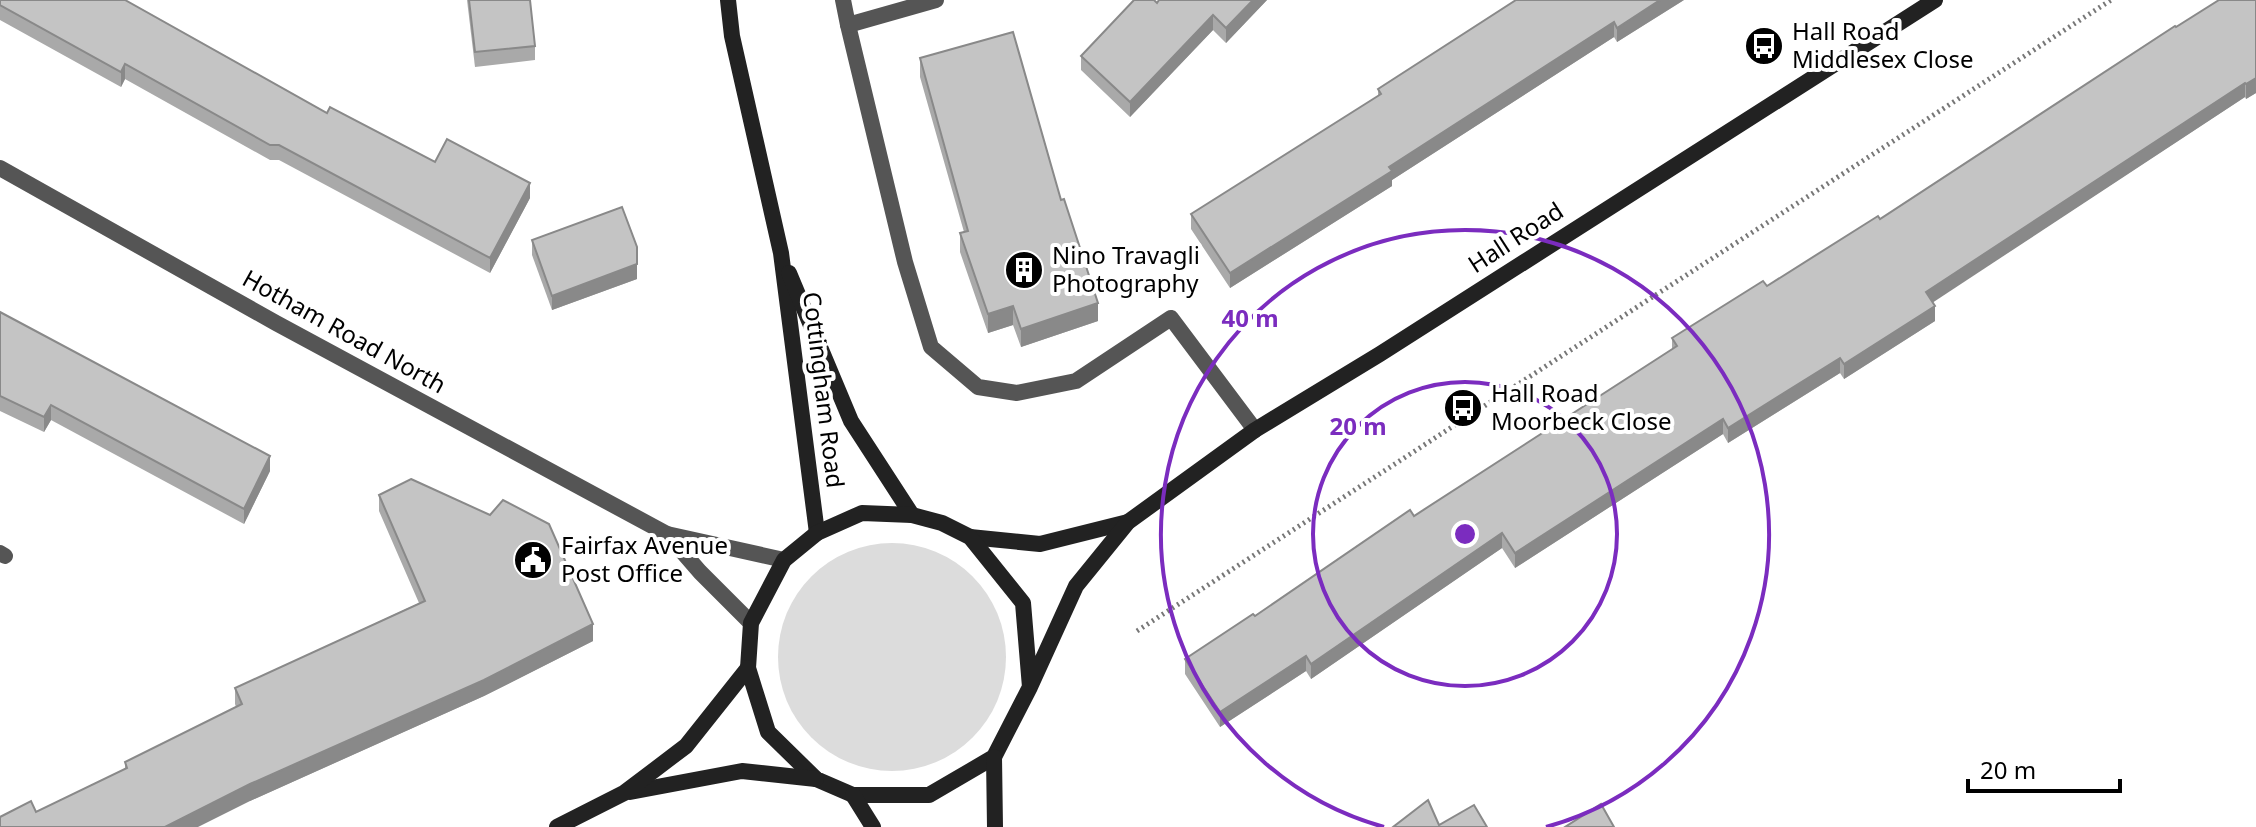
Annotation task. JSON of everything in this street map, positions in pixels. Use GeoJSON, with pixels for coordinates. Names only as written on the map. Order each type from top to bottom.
{"type":"FeatureCollection","features":[{"type":"Feature","properties":{"kind":"main road","name":"Cottingham Road"},"geometry":{"type":"LineString","coordinates":[[728,0],[732,36],[781,253],[817,533]]}},
{"type":"Feature","properties":{"kind":"main road","name":"Hall Road"},"geometry":{"type":"LineString","coordinates":[[1030,687],[1076,586],[1128,522],[1255,430],[1380,354],[1935,0]]}},
{"type":"Feature","properties":{"kind":"main road","name":"Cottingham Road"},"geometry":{"type":"LineString","coordinates":[[781,253],[851,421],[912,515]]}},
{"type":"Feature","properties":{"kind":"main road"},"geometry":{"type":"LineString","coordinates":[[816,779],[768,732],[748,668],[751,623],[784,560],[817,533],[862,513],[912,515],[942,523],[970,537],[1023,603],[1030,687],[994,757],[995,827]]}},
{"type":"Feature","properties":{"kind":"main road","name":"Hall Road"},"geometry":{"type":"LineString","coordinates":[[970,537],[1040,544],[1128,522]]}},
{"type":"Feature","properties":{"kind":"main road"},"geometry":{"type":"LineString","coordinates":[[557,827],[624,793],[686,746],[748,668]]}},
{"type":"Feature","properties":{"kind":"main road"},"geometry":{"type":"LineString","coordinates":[[624,793],[742,771],[816,779],[853,795],[929,795],[994,757]]}},
{"type":"Feature","properties":{"kind":"main road"},"geometry":{"type":"LineString","coordinates":[[853,795],[873,827]]}},
{"type":"Feature","properties":{"kind":"street"},"geometry":{"type":"LineString","coordinates":[[843,0],[905,262],[931,347],[978,387],[1017,393],[1076,381],[1171,318],[1255,430]]}},
{"type":"Feature","properties":{"kind":"street"},"geometry":{"type":"LineString","coordinates":[[848,25],[936,0]]}},
{"type":"Feature","properties":{"kind":"street","name":"Hotham Road North"},"geometry":{"type":"LineString","coordinates":[[0,168],[276,323],[667,534],[784,560]]}},
{"type":"Feature","properties":{"kind":"street","name":"Hotham Road North"},"geometry":{"type":"LineString","coordinates":[[667,534],[751,623]]}},
{"type":"Feature","properties":{"kind":"path"},"geometry":{"type":"LineString","coordinates":[[1137,631],[2111,0]]}},
{"type":"Feature","properties":{"kind":"shaded area"},"geometry":{"type":"Polygon","coordinates":[[[892,543],[914,545],[936,552],[973,576],[997,613],[1004,635],[1004,679],[997,701],[973,738],[936,762],[914,769],[892,771],[870,769],[848,762],[811,738],[787,701],[780,679],[778,657],[780,635],[787,613],[811,576],[848,552],[870,545],[892,543]]]}},
{"type":"Feature","properties":{"kind":"building"},"geometry":{"type":"Polygon","coordinates":[[[0,0],[125,0],[327,113],[330,107],[435,162],[447,139],[530,183],[490,258],[279,145],[270,145],[125,64],[121,72],[0,5],[0,0]]]}},
{"type":"Feature","properties":{"kind":"building"},"geometry":{"type":"Polygon","coordinates":[[[469,0],[530,0],[535,46],[475,52],[469,0]]]}},
{"type":"Feature","properties":{"kind":"building"},"geometry":{"type":"Polygon","coordinates":[[[1134,0],[1154,0],[1157,3],[1159,0],[1253,0],[1226,28],[1213,15],[1130,102],[1081,56],[1134,0]]]}},
{"type":"Feature","properties":{"kind":"building"},"geometry":{"type":"Polygon","coordinates":[[[1516,0],[1660,0],[1617,28],[1614,22],[1389,167],[1392,171],[1230,273],[1191,214],[1381,94],[1378,89],[1516,0]]]}},
{"type":"Feature","properties":{"kind":"building"},"geometry":{"type":"Polygon","coordinates":[[[2219,0],[2256,0],[2256,78],[1926,292],[1935,306],[1844,364],[1840,358],[1728,428],[1723,419],[1515,553],[1502,533],[1311,664],[1306,656],[1220,712],[1185,659],[1253,614],[1255,616],[1410,510],[1414,516],[1677,346],[1672,338],[1763,281],[1767,286],[1878,216],[1880,219],[2219,0]]]}},
{"type":"Feature","properties":{"kind":"building"},"geometry":{"type":"Polygon","coordinates":[[[1013,32],[1061,200],[1064,199],[1098,303],[1021,329],[1013,306],[988,314],[960,233],[968,231],[920,58],[1013,32]]]}},
{"type":"Feature","properties":{"kind":"building"},"geometry":{"type":"Polygon","coordinates":[[[622,207],[637,247],[637,264],[552,296],[532,240],[622,207]]]}},
{"type":"Feature","properties":{"kind":"building"},"geometry":{"type":"Polygon","coordinates":[[[0,312],[270,456],[244,509],[51,405],[44,417],[0,396],[0,312]]]}},
{"type":"Feature","properties":{"kind":"building"},"geometry":{"type":"Polygon","coordinates":[[[411,479],[490,515],[503,500],[549,524],[593,624],[484,680],[250,784],[165,827],[0,827],[0,817],[31,801],[36,812],[127,768],[125,762],[242,704],[235,688],[425,601],[379,495],[411,479]]]}},
{"type":"Feature","properties":{"kind":"building"},"geometry":{"type":"Polygon","coordinates":[[[1428,800],[1439,825],[1474,805],[1487,827],[1393,827],[1428,800]]]}},
{"type":"Feature","properties":{"kind":"building"},"geometry":{"type":"Polygon","coordinates":[[[1601,804],[1614,827],[1565,827],[1601,804]]]}},
{"type":"Feature","properties":{"kind":"place","name":"Hall Road Middlesex Close"},"geometry":{"type":"Point","coordinates":[1764,46]}},
{"type":"Feature","properties":{"kind":"place","name":"Nino Travagli Photography"},"geometry":{"type":"Point","coordinates":[1024,270]}},
{"type":"Feature","properties":{"kind":"place","name":"Hall Road Moorbeck Close"},"geometry":{"type":"Point","coordinates":[1463,408]}},
{"type":"Feature","properties":{"kind":"place","name":"Fairfax Avenue Post Office"},"geometry":{"type":"Point","coordinates":[533,560]}}]}
